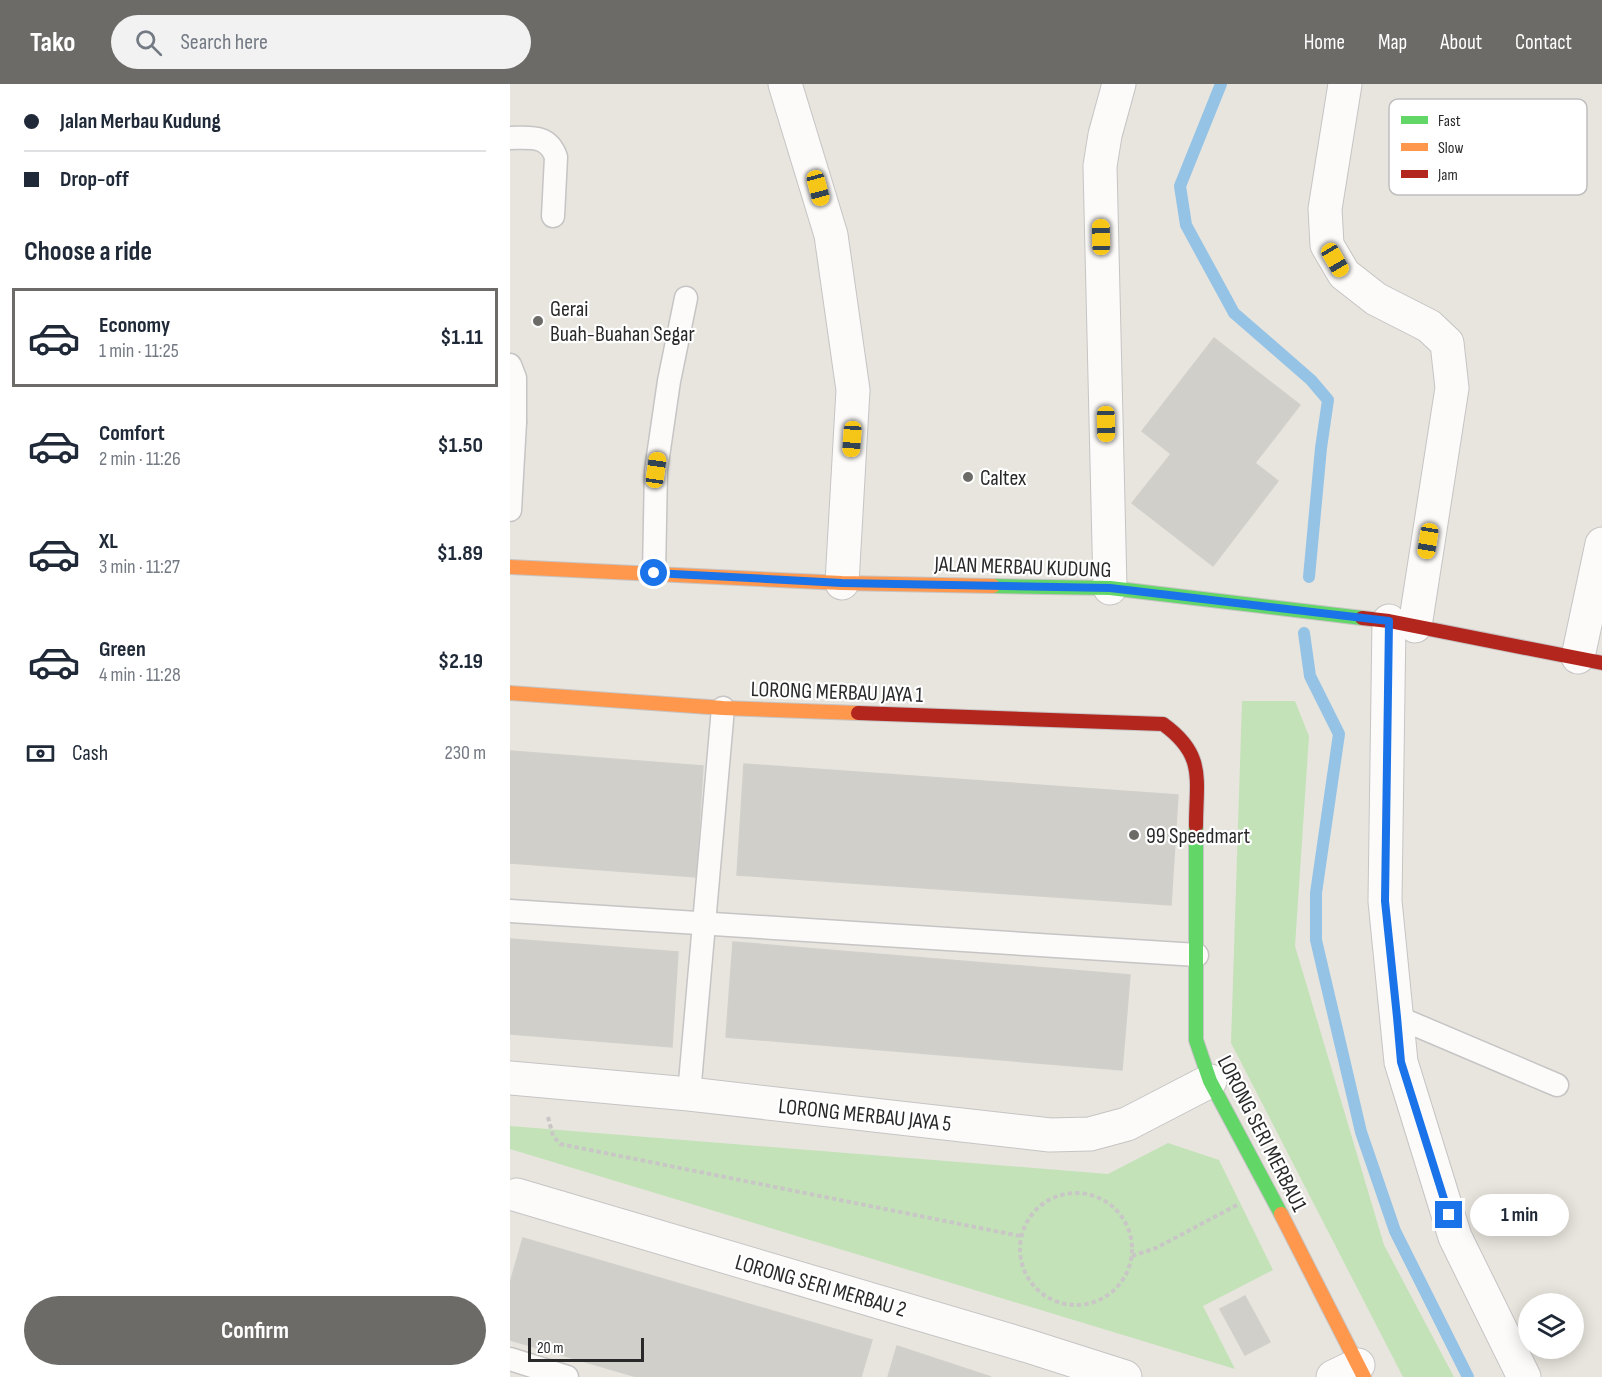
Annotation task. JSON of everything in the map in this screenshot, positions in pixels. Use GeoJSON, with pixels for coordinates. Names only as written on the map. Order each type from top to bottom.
{"type":"FeatureCollection","features":[{"type":"Feature","properties":{"kind":"street"},"geometry":{"type":"LineString","coordinates":[[785,84],[831,236],[854,390],[842,583]]}},
{"type":"Feature","properties":{"kind":"street"},"geometry":{"type":"LineString","coordinates":[[1110,588],[1100,166],[1105,135],[1119,84]]}},
{"type":"Feature","properties":{"kind":"street"},"geometry":{"type":"LineString","coordinates":[[1346,84],[1325,209],[1327,245],[1344,274],[1376,299],[1429,326],[1447,343],[1452,388],[1402,623],[1385,901],[1401,1062],[1455,1236],[1524,1377]]}},
{"type":"Feature","properties":{"kind":"street"},"geometry":{"type":"LineString","coordinates":[[1590,660],[1602,544]]}},
{"type":"Feature","properties":{"kind":"street","name":"JALAN MERBAU KUDUNG"},"geometry":{"type":"LineString","coordinates":[[510,567],[842,583],[1110,588],[1402,623],[1590,660]]}},
{"type":"Feature","properties":{"kind":"street","name":"LORONG MERBAU JAYA 1"},"geometry":{"type":"LineString","coordinates":[[510,693],[723,708],[1163,724]]}},
{"type":"Feature","properties":{"kind":"street","name":"LORONG SERI MERBAU1"},"geometry":{"type":"LineString","coordinates":[[1163,724],[1179,735],[1190,748],[1196,763],[1196,1040],[1209,1081],[1268,1189],[1352,1373]]}},
{"type":"Feature","properties":{"kind":"street","name":"LORONG MERBAU JAYA 5"},"geometry":{"type":"LineString","coordinates":[[524,1079],[689,1094],[1050,1135],[1090,1134],[1127,1124],[1209,1081]]}},
{"type":"Feature","properties":{"kind":"street","name":"LORONG SERI MERBAU 2"},"geometry":{"type":"LineString","coordinates":[[514,1197],[1017,1342],[1125,1377]]}},
{"type":"Feature","properties":{"kind":"lane"},"geometry":{"type":"LineString","coordinates":[[510,138],[538,139],[553,148],[556,157],[553,216]]}},
{"type":"Feature","properties":{"kind":"lane"},"geometry":{"type":"LineString","coordinates":[[654,573],[656,470],[669,381],[686,298]]}},
{"type":"Feature","properties":{"kind":"lane"},"geometry":{"type":"LineString","coordinates":[[510,365],[515,378],[510,510]]}},
{"type":"Feature","properties":{"kind":"lane"},"geometry":{"type":"LineString","coordinates":[[689,1094],[723,708]]}},
{"type":"Feature","properties":{"kind":"lane"},"geometry":{"type":"LineString","coordinates":[[510,911],[1197,955]]}},
{"type":"Feature","properties":{"kind":"lane"},"geometry":{"type":"LineString","coordinates":[[1397,1017],[1557,1085]]}},
{"type":"Feature","properties":{"kind":"lane"},"geometry":{"type":"LineString","coordinates":[[510,1359],[567,1377]]}},
{"type":"Feature","properties":{"kind":"path"},"geometry":{"type":"LineString","coordinates":[[524,1079],[553,1136],[560,1144],[1020,1236]]}},
{"type":"Feature","properties":{"kind":"path"},"geometry":{"type":"LineString","coordinates":[[1132,1256],[1156,1248],[1268,1189]]}},
{"type":"Feature","properties":{"kind":"path"},"geometry":{"type":"LineString","coordinates":[[1068,1192],[1086,1193],[1102,1198],[1116,1208],[1127,1223],[1132,1239],[1132,1256],[1128,1274],[1117,1288],[1102,1299],[1085,1305],[1066,1305],[1042,1293],[1025,1273],[1020,1255],[1020,1236],[1027,1220],[1038,1207],[1052,1197],[1068,1192]]}},
{"type":"Feature","properties":{"kind":"green space"},"geometry":{"type":"Polygon","coordinates":[[[1242,701],[1295,701],[1309,736],[1295,946],[1384,1245],[1454,1377],[1403,1377],[1231,1043],[1242,701]]]}},
{"type":"Feature","properties":{"kind":"green space"},"geometry":{"type":"Polygon","coordinates":[[[510,1126],[1108,1174],[1168,1143],[1219,1160],[1273,1270],[1203,1306],[1235,1369],[510,1149],[510,1126]]]}},
{"type":"Feature","properties":{"kind":"building"},"geometry":{"type":"Polygon","coordinates":[[[1214,338],[1300,405],[1255,463],[1278,481],[1213,566],[1132,503],[1171,454],[1142,431],[1214,338]]]}},
{"type":"Feature","properties":{"kind":"building"},"geometry":{"type":"Polygon","coordinates":[[[510,751],[703,766],[696,877],[510,863],[510,751]]]}},
{"type":"Feature","properties":{"kind":"building"},"geometry":{"type":"Polygon","coordinates":[[[744,764],[1178,795],[1171,905],[737,875],[744,764]]]}},
{"type":"Feature","properties":{"kind":"building"},"geometry":{"type":"Polygon","coordinates":[[[510,939],[678,952],[672,1047],[510,1034],[510,939]]]}},
{"type":"Feature","properties":{"kind":"building"},"geometry":{"type":"Polygon","coordinates":[[[733,942],[1130,975],[1122,1070],[726,1037],[733,942]]]}},
{"type":"Feature","properties":{"kind":"building"},"geometry":{"type":"Polygon","coordinates":[[[523,1238],[872,1340],[861,1377],[637,1377],[510,1340],[510,1283],[523,1238]]]}},
{"type":"Feature","properties":{"kind":"building"},"geometry":{"type":"Polygon","coordinates":[[[1245,1296],[1270,1342],[1245,1355],[1220,1309],[1245,1296]]]}},
{"type":"Feature","properties":{"kind":"building"},"geometry":{"type":"Polygon","coordinates":[[[897,1346],[991,1377],[888,1377],[897,1346]]]}},
{"type":"Feature","properties":{"kind":"waterway"},"geometry":{"type":"LineString","coordinates":[[1221,84],[1180,186],[1186,225],[1234,313],[1311,380],[1328,400],[1321,448],[1309,577]]}},
{"type":"Feature","properties":{"kind":"waterway"},"geometry":{"type":"LineString","coordinates":[[1304,633],[1310,676],[1339,734],[1316,893],[1316,940],[1361,1132],[1395,1231],[1468,1377]]}},
{"type":"Feature","properties":{"kind":"traffic: fast"},"geometry":{"type":"LineString","coordinates":[[993,586],[1110,588],[1362,618]]}},
{"type":"Feature","properties":{"kind":"traffic: fast"},"geometry":{"type":"LineString","coordinates":[[1196,826],[1196,1040],[1210,1081],[1281,1214]]}},
{"type":"Feature","properties":{"kind":"traffic: slow"},"geometry":{"type":"LineString","coordinates":[[510,567],[842,583],[993,586]]}},
{"type":"Feature","properties":{"kind":"traffic: slow"},"geometry":{"type":"LineString","coordinates":[[510,693],[723,708],[858,713]]}},
{"type":"Feature","properties":{"kind":"traffic: slow"},"geometry":{"type":"LineString","coordinates":[[1281,1214],[1364,1377]]}},
{"type":"Feature","properties":{"kind":"traffic: jam"},"geometry":{"type":"LineString","coordinates":[[1362,618],[1389,621],[1602,663]]}},
{"type":"Feature","properties":{"kind":"traffic: jam"},"geometry":{"type":"LineString","coordinates":[[858,713],[1163,724],[1186,746],[1196,769],[1196,826]]}},
{"type":"Feature","properties":{"kind":"place","name":"Gerai Buah-Buahan Segar"},"geometry":{"type":"Point","coordinates":[538,321]}},
{"type":"Feature","properties":{"kind":"place","name":"Caltex"},"geometry":{"type":"Point","coordinates":[968,477]}},
{"type":"Feature","properties":{"kind":"place","name":"99 Speedmart"},"geometry":{"type":"Point","coordinates":[1134,835]}},
{"type":"Feature","properties":{"kind":"route"},"geometry":{"type":"LineString","coordinates":[[654,573],[842,583],[1110,588],[1389,621],[1385,901],[1401,1062],[1449,1215]]}}]}
